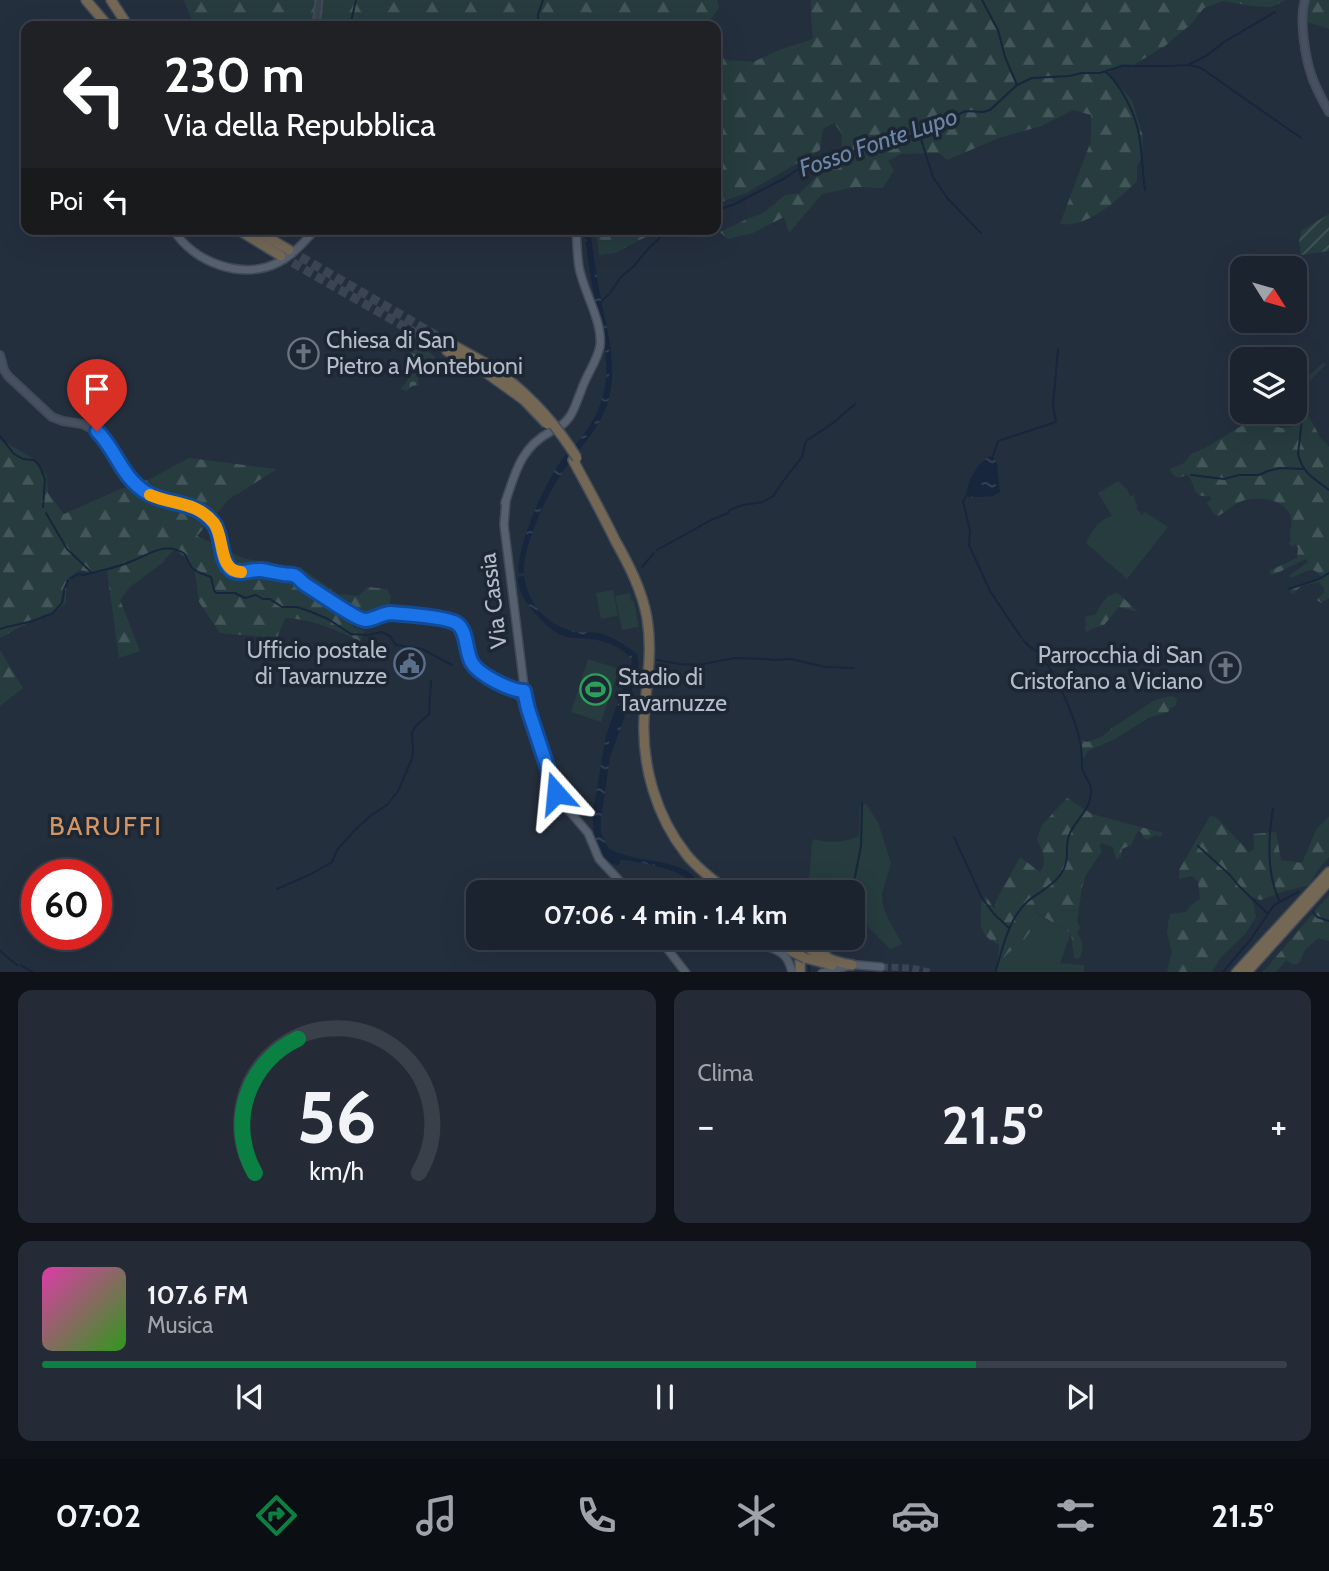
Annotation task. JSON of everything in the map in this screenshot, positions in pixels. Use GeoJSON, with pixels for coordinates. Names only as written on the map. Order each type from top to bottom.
{"type":"FeatureCollection","features":[{"type":"Feature","properties":{"kind":"highway"},"geometry":{"type":"LineString","coordinates":[[111,0],[125,21]]}},
{"type":"Feature","properties":{"kind":"highway"},"geometry":{"type":"LineString","coordinates":[[91,1],[106,21]]}},
{"type":"Feature","properties":{"kind":"highway"},"geometry":{"type":"LineString","coordinates":[[249,235],[285,253],[261,235]]}},
{"type":"Feature","properties":{"kind":"highway"},"geometry":{"type":"LineString","coordinates":[[449,347],[519,387],[536,403],[560,432],[601,508],[638,585],[647,617],[651,652],[644,735],[657,802],[685,853],[712,880]]}},
{"type":"Feature","properties":{"kind":"highway"},"geometry":{"type":"LineString","coordinates":[[702,869],[716,880]]}},
{"type":"Feature","properties":{"kind":"highway"},"geometry":{"type":"LineString","coordinates":[[1236,972],[1329,872]]}},
{"type":"Feature","properties":{"kind":"highway"},"geometry":{"type":"LineString","coordinates":[[1246,972],[1329,881]]}},
{"type":"Feature","properties":{"kind":"highway"},"geometry":{"type":"LineString","coordinates":[[1254,972],[1329,889]]}},
{"type":"Feature","properties":{"kind":"highway"},"geometry":{"type":"LineString","coordinates":[[792,950],[829,965],[852,965]]}},
{"type":"Feature","properties":{"kind":"highway"},"geometry":{"type":"LineString","coordinates":[[796,950],[800,972]]}},
{"type":"Feature","properties":{"kind":"highway"},"geometry":{"type":"LineString","coordinates":[[810,950],[828,960],[852,965]]}},
{"type":"Feature","properties":{"kind":"main road"},"geometry":{"type":"LineString","coordinates":[[106,0],[124,21]]}},
{"type":"Feature","properties":{"kind":"main road"},"geometry":{"type":"LineString","coordinates":[[1305,0],[1302,13],[1303,31],[1311,75],[1329,112]]}},
{"type":"Feature","properties":{"kind":"main road"},"geometry":{"type":"LineString","coordinates":[[177,235],[206,260],[237,269],[278,263],[309,236]]}},
{"type":"Feature","properties":{"kind":"main road"},"geometry":{"type":"LineString","coordinates":[[559,427],[572,414],[600,345],[600,335],[579,269],[576,235]]}},
{"type":"Feature","properties":{"kind":"main road"},"geometry":{"type":"LineString","coordinates":[[0,355],[8,376],[52,417],[82,424],[99,432],[124,473],[139,488],[158,498],[192,506],[211,521],[216,528],[226,563],[232,570],[294,575],[362,620],[391,613],[450,621],[459,625],[462,630],[472,664],[520,694]]}},
{"type":"Feature","properties":{"kind":"main road","name":"Via Cassia"},"geometry":{"type":"LineString","coordinates":[[550,432],[535,441],[526,452],[513,477],[503,519],[520,694],[557,795],[588,833],[599,859],[619,880]]}},
{"type":"Feature","properties":{"kind":"main road"},"geometry":{"type":"LineString","coordinates":[[669,950],[686,972]]}},
{"type":"Feature","properties":{"kind":"main road"},"geometry":{"type":"LineString","coordinates":[[778,950],[788,960],[792,972]]}},
{"type":"Feature","properties":{"kind":"main road"},"geometry":{"type":"LineString","coordinates":[[821,950],[852,965],[881,967]]}},
{"type":"Feature","properties":{"kind":"main road"},"geometry":{"type":"LineString","coordinates":[[822,972],[852,965]]}},
{"type":"Feature","properties":{"kind":"street"},"geometry":{"type":"LineString","coordinates":[[317,21],[319,0]]}},
{"type":"Feature","properties":{"kind":"green space"},"geometry":{"type":"Polygon","coordinates":[[[184,0],[717,0],[719,8],[710,21],[192,21],[184,0]]]}},
{"type":"Feature","properties":{"kind":"green space"},"geometry":{"type":"Polygon","coordinates":[[[811,0],[1286,0],[1271,7],[1223,1],[1204,8],[1190,25],[1165,46],[1133,65],[1122,64],[1108,73],[1132,100],[1143,137],[1142,157],[1137,166],[1137,181],[1112,204],[1081,222],[1060,224],[1091,141],[1091,115],[1073,110],[1041,126],[999,138],[947,160],[939,153],[901,154],[888,161],[894,170],[883,188],[855,187],[822,194],[789,233],[784,217],[753,233],[728,239],[721,232],[765,212],[785,195],[800,193],[841,155],[842,134],[834,123],[823,129],[820,150],[746,193],[721,202],[721,58],[753,62],[813,39],[811,0]]]}},
{"type":"Feature","properties":{"kind":"green space"},"geometry":{"type":"Polygon","coordinates":[[[1305,0],[1329,0],[1329,29],[1304,21],[1305,0]]]}},
{"type":"Feature","properties":{"kind":"green space"},"geometry":{"type":"Polygon","coordinates":[[[1329,214],[1329,251],[1301,255],[1301,231],[1329,214]]]}},
{"type":"Feature","properties":{"kind":"green space"},"geometry":{"type":"Polygon","coordinates":[[[597,235],[650,235],[615,253],[599,255],[597,235]]]}},
{"type":"Feature","properties":{"kind":"green space"},"geometry":{"type":"Polygon","coordinates":[[[417,342],[435,357],[418,380],[419,385],[406,391],[401,389],[417,367],[406,359],[417,342]]]}},
{"type":"Feature","properties":{"kind":"green space"},"geometry":{"type":"Polygon","coordinates":[[[1323,363],[1326,364],[1307,384],[1307,377],[1323,363]]]}},
{"type":"Feature","properties":{"kind":"green space"},"geometry":{"type":"Polygon","coordinates":[[[1307,413],[1320,437],[1329,447],[1329,598],[1321,603],[1317,600],[1324,588],[1319,582],[1301,586],[1293,594],[1290,592],[1291,588],[1321,577],[1311,570],[1292,578],[1289,576],[1308,562],[1306,559],[1275,574],[1271,575],[1269,571],[1297,558],[1298,548],[1289,543],[1291,518],[1284,506],[1271,500],[1248,499],[1218,516],[1207,503],[1211,499],[1210,496],[1199,495],[1187,475],[1178,478],[1170,469],[1184,463],[1191,454],[1245,424],[1291,427],[1296,424],[1307,424],[1307,413]]]}},
{"type":"Feature","properties":{"kind":"green space"},"geometry":{"type":"Polygon","coordinates":[[[0,439],[31,457],[47,476],[48,493],[64,514],[150,479],[189,458],[277,469],[229,499],[197,536],[243,558],[278,566],[300,567],[338,594],[359,596],[367,587],[387,589],[391,597],[388,608],[365,615],[353,612],[350,620],[353,627],[365,631],[360,641],[314,623],[285,618],[277,638],[220,633],[199,602],[195,571],[175,549],[161,564],[130,587],[120,600],[140,651],[119,658],[107,571],[96,573],[79,570],[66,580],[66,603],[53,614],[33,620],[0,638],[0,439]]]}},
{"type":"Feature","properties":{"kind":"green space"},"geometry":{"type":"Polygon","coordinates":[[[1118,481],[1130,496],[1134,495],[1138,506],[1136,508],[1142,515],[1145,512],[1168,527],[1127,579],[1086,543],[1099,523],[1112,516],[1098,493],[1118,481]]]}},
{"type":"Feature","properties":{"kind":"green space"},"geometry":{"type":"Polygon","coordinates":[[[613,590],[618,616],[601,619],[596,593],[613,590]]]}},
{"type":"Feature","properties":{"kind":"green space"},"geometry":{"type":"Polygon","coordinates":[[[630,593],[639,627],[622,630],[615,596],[630,593]]]}},
{"type":"Feature","properties":{"kind":"green space"},"geometry":{"type":"Polygon","coordinates":[[[1118,593],[1138,612],[1119,607],[1104,625],[1087,632],[1085,617],[1096,614],[1107,598],[1118,593]]]}},
{"type":"Feature","properties":{"kind":"green space"},"geometry":{"type":"Polygon","coordinates":[[[0,650],[23,688],[0,706],[0,650]]]}},
{"type":"Feature","properties":{"kind":"green space","name":"Stadio di Tavarnuzze"},"geometry":{"type":"Polygon","coordinates":[[[588,659],[619,669],[601,722],[571,712],[588,659]]]}},
{"type":"Feature","properties":{"kind":"green space"},"geometry":{"type":"Polygon","coordinates":[[[1171,696],[1177,698],[1176,705],[1168,712],[1148,718],[1115,739],[1088,751],[1083,759],[1079,738],[1086,742],[1097,739],[1155,700],[1171,696]]]}},
{"type":"Feature","properties":{"kind":"green space"},"geometry":{"type":"Polygon","coordinates":[[[1067,798],[1092,814],[1163,833],[1160,837],[1155,835],[1148,840],[1138,831],[1131,845],[1122,849],[1121,857],[1116,860],[1113,847],[1102,843],[1099,846],[1102,851],[1086,875],[1082,887],[1077,922],[1080,927],[1077,933],[1082,946],[1079,959],[1074,958],[1071,933],[1035,912],[1032,920],[1035,925],[1021,944],[1008,953],[997,966],[999,945],[984,933],[981,903],[986,896],[994,909],[1020,857],[1040,872],[1044,860],[1037,839],[1042,825],[1067,798]]]}},
{"type":"Feature","properties":{"kind":"green space"},"geometry":{"type":"Polygon","coordinates":[[[866,804],[878,822],[891,863],[882,894],[883,905],[902,944],[890,949],[865,924],[865,880],[808,880],[812,842],[815,839],[837,842],[859,836],[860,805],[866,804]]]}},
{"type":"Feature","properties":{"kind":"green space"},"geometry":{"type":"Polygon","coordinates":[[[1210,816],[1216,817],[1249,852],[1254,849],[1253,834],[1276,832],[1281,860],[1302,863],[1316,830],[1329,816],[1329,857],[1309,885],[1261,900],[1252,897],[1256,917],[1245,934],[1220,958],[1212,972],[1167,972],[1172,952],[1167,932],[1170,914],[1186,912],[1200,899],[1198,881],[1192,876],[1179,879],[1179,870],[1210,816]]]}},
{"type":"Feature","properties":{"kind":"green space"},"geometry":{"type":"Polygon","coordinates":[[[1329,895],[1329,941],[1318,938],[1305,950],[1299,963],[1294,965],[1286,960],[1276,972],[1263,972],[1329,895]]]}},
{"type":"Feature","properties":{"kind":"green space"},"geometry":{"type":"Polygon","coordinates":[[[1034,912],[1071,933],[1060,963],[1084,965],[1084,972],[993,972],[1034,912]]]}},
{"type":"Feature","properties":{"kind":"water"},"geometry":{"type":"Polygon","coordinates":[[[585,235],[591,235],[609,336],[612,380],[606,408],[593,432],[576,454],[573,448],[596,415],[606,379],[604,342],[585,235]]]}},
{"type":"Feature","properties":{"kind":"water"},"geometry":{"type":"Polygon","coordinates":[[[566,454],[571,461],[555,484],[533,530],[524,573],[518,573],[523,544],[534,511],[566,454]]]}},
{"type":"Feature","properties":{"kind":"water"},"geometry":{"type":"Polygon","coordinates":[[[989,456],[997,463],[1000,492],[993,496],[969,498],[966,495],[971,478],[989,456]]]}},
{"type":"Feature","properties":{"kind":"water"},"geometry":{"type":"Polygon","coordinates":[[[524,576],[533,601],[543,615],[557,625],[570,631],[604,634],[637,654],[639,664],[610,757],[601,833],[609,849],[684,869],[696,880],[688,880],[678,873],[659,867],[630,861],[621,860],[619,865],[611,863],[600,852],[594,836],[593,811],[606,735],[632,662],[621,649],[608,643],[566,637],[551,629],[524,599],[518,577],[524,576]]]}},
{"type":"Feature","properties":{"kind":"waterway"},"geometry":{"type":"LineString","coordinates":[[351,21],[356,0]]}},
{"type":"Feature","properties":{"kind":"waterway"},"geometry":{"type":"LineString","coordinates":[[538,21],[543,0]]}},
{"type":"Feature","properties":{"kind":"waterway"},"geometry":{"type":"LineString","coordinates":[[982,0],[998,30],[1005,57],[1017,85]]}},
{"type":"Feature","properties":{"kind":"waterway","name":"Fosso Fonte Lupo"},"geometry":{"type":"LineString","coordinates":[[721,209],[785,178],[813,159],[834,162],[845,154],[901,140],[966,111],[990,110],[1017,85],[1032,78],[1100,73],[1122,66],[1188,65],[1275,12]]}},
{"type":"Feature","properties":{"kind":"waterway"},"geometry":{"type":"LineString","coordinates":[[1189,65],[1201,68],[1301,138]]}},
{"type":"Feature","properties":{"kind":"waterway"},"geometry":{"type":"LineString","coordinates":[[1106,72],[1122,91],[1136,122],[1145,190]]}},
{"type":"Feature","properties":{"kind":"waterway"},"geometry":{"type":"LineString","coordinates":[[919,133],[933,177],[948,199],[981,233]]}},
{"type":"Feature","properties":{"kind":"waterway","name":"Fosso Fonte Lupo"},"geometry":{"type":"LineString","coordinates":[[610,293],[621,277],[663,235]]}},
{"type":"Feature","properties":{"kind":"waterway","name":"Fosso Fonte Lupo"},"geometry":{"type":"LineString","coordinates":[[601,302],[608,295]]}},
{"type":"Feature","properties":{"kind":"waterway"},"geometry":{"type":"LineString","coordinates":[[992,459],[998,441],[1056,422],[1053,406],[1058,349]]}},
{"type":"Feature","properties":{"kind":"waterway"},"geometry":{"type":"LineString","coordinates":[[657,550],[730,510],[763,502],[773,496],[802,457],[806,441],[855,404]]}},
{"type":"Feature","properties":{"kind":"waterway"},"geometry":{"type":"LineString","coordinates":[[1302,424],[1298,454],[1300,461],[1310,475],[1329,490]]}},
{"type":"Feature","properties":{"kind":"waterway"},"geometry":{"type":"LineString","coordinates":[[0,436],[14,454],[23,459],[34,460],[39,465],[45,479],[43,507]]}},
{"type":"Feature","properties":{"kind":"waterway"},"geometry":{"type":"LineString","coordinates":[[1191,475],[1224,479],[1239,475],[1259,475],[1280,468],[1303,469]]}},
{"type":"Feature","properties":{"kind":"waterway"},"geometry":{"type":"LineString","coordinates":[[966,496],[963,501],[970,531],[969,545],[990,591],[1021,637]]}},
{"type":"Feature","properties":{"kind":"waterway"},"geometry":{"type":"LineString","coordinates":[[46,513],[67,549],[91,572]]}},
{"type":"Feature","properties":{"kind":"waterway"},"geometry":{"type":"LineString","coordinates":[[71,578],[78,574],[120,566],[158,550],[178,550],[185,554],[195,570],[211,577],[216,593],[235,593],[245,598],[256,595],[270,599],[282,607],[297,607],[328,619],[351,634],[368,635],[381,632],[390,636],[396,645],[422,649],[452,665]]}},
{"type":"Feature","properties":{"kind":"waterway"},"geometry":{"type":"LineString","coordinates":[[642,567],[654,553]]}},
{"type":"Feature","properties":{"kind":"waterway"},"geometry":{"type":"LineString","coordinates":[[1289,589],[1329,573]]}},
{"type":"Feature","properties":{"kind":"waterway"},"geometry":{"type":"LineString","coordinates":[[64,589],[68,581]]}},
{"type":"Feature","properties":{"kind":"waterway"},"geometry":{"type":"LineString","coordinates":[[0,629],[52,614],[62,603],[64,591]]}},
{"type":"Feature","properties":{"kind":"waterway"},"geometry":{"type":"LineString","coordinates":[[995,972],[1007,934],[1021,908],[1061,874],[1067,858],[1068,838],[1086,809],[1091,791],[1083,770],[1077,731],[1064,695],[1045,661],[1023,640]]}},
{"type":"Feature","properties":{"kind":"waterway"},"geometry":{"type":"LineString","coordinates":[[657,660],[698,665],[735,658],[791,659],[825,667],[854,668]]}},
{"type":"Feature","properties":{"kind":"waterway"},"geometry":{"type":"LineString","coordinates":[[277,889],[332,862],[337,850],[355,830],[387,805],[398,791],[413,753],[412,733],[429,714],[431,681]]}},
{"type":"Feature","properties":{"kind":"waterway"},"geometry":{"type":"LineString","coordinates":[[854,880],[861,846],[862,803]]}},
{"type":"Feature","properties":{"kind":"waterway"},"geometry":{"type":"LineString","coordinates":[[1273,809],[1269,855],[1279,900]]}},
{"type":"Feature","properties":{"kind":"waterway"},"geometry":{"type":"LineString","coordinates":[[954,837],[982,898],[1009,928]]}},
{"type":"Feature","properties":{"kind":"waterway"},"geometry":{"type":"LineString","coordinates":[[1198,846],[1267,913]]}},
{"type":"Feature","properties":{"kind":"waterway"},"geometry":{"type":"LineString","coordinates":[[1223,972],[1251,939],[1274,905],[1298,892]]}},
{"type":"Feature","properties":{"kind":"waterway"},"geometry":{"type":"LineString","coordinates":[[1313,912],[1317,917],[1329,921]]}},
{"type":"Feature","properties":{"kind":"waterway"},"geometry":{"type":"LineString","coordinates":[[0,951],[17,965]]}},
{"type":"Feature","properties":{"kind":"waterway"},"geometry":{"type":"LineString","coordinates":[[20,965],[32,972]]}},
{"type":"Feature","properties":{"kind":"waterway"},"geometry":{"type":"LineString","coordinates":[[809,965],[810,972]]}},
{"type":"Feature","properties":{"kind":"tunnel"},"geometry":{"type":"LineString","coordinates":[[289,250],[451,344]]}},
{"type":"Feature","properties":{"kind":"tunnel"},"geometry":{"type":"LineString","coordinates":[[281,256],[447,351]]}},
{"type":"Feature","properties":{"kind":"tunnel"},"geometry":{"type":"LineString","coordinates":[[881,967],[912,968],[929,972]]}},
{"type":"Feature","properties":{"kind":"slow traffic"},"geometry":{"type":"LineString","coordinates":[[150,495],[192,506],[204,515],[216,528],[229,567],[235,572],[241,572]]}},
{"type":"Feature","properties":{"kind":"place","name":"Chiesa di San Pietro a Montebuoni"},"geometry":{"type":"Point","coordinates":[303,353]}},
{"type":"Feature","properties":{"kind":"place","name":"Ufficio postale di Tavarnuzze"},"geometry":{"type":"Point","coordinates":[410,663]}},
{"type":"Feature","properties":{"kind":"place","name":"Parrocchia di San Cristofano a Viciano"},"geometry":{"type":"Point","coordinates":[1226,668]}},
{"type":"Feature","properties":{"kind":"place","name":"Stadio di Tavarnuzze"},"geometry":{"type":"Point","coordinates":[595,690]}},
{"type":"Feature","properties":{"kind":"district","name":"BARUFFI"},"geometry":{"type":"Point","coordinates":[106,826]}},
{"type":"Feature","properties":{"kind":"route"},"geometry":{"type":"LineString","coordinates":[[97,431],[124,473],[139,488],[158,498],[192,506],[215,525],[226,563],[235,572],[257,570],[294,575],[362,620],[391,613],[453,621],[458,624],[474,667],[512,690],[524,691],[556,793]]}}]}
